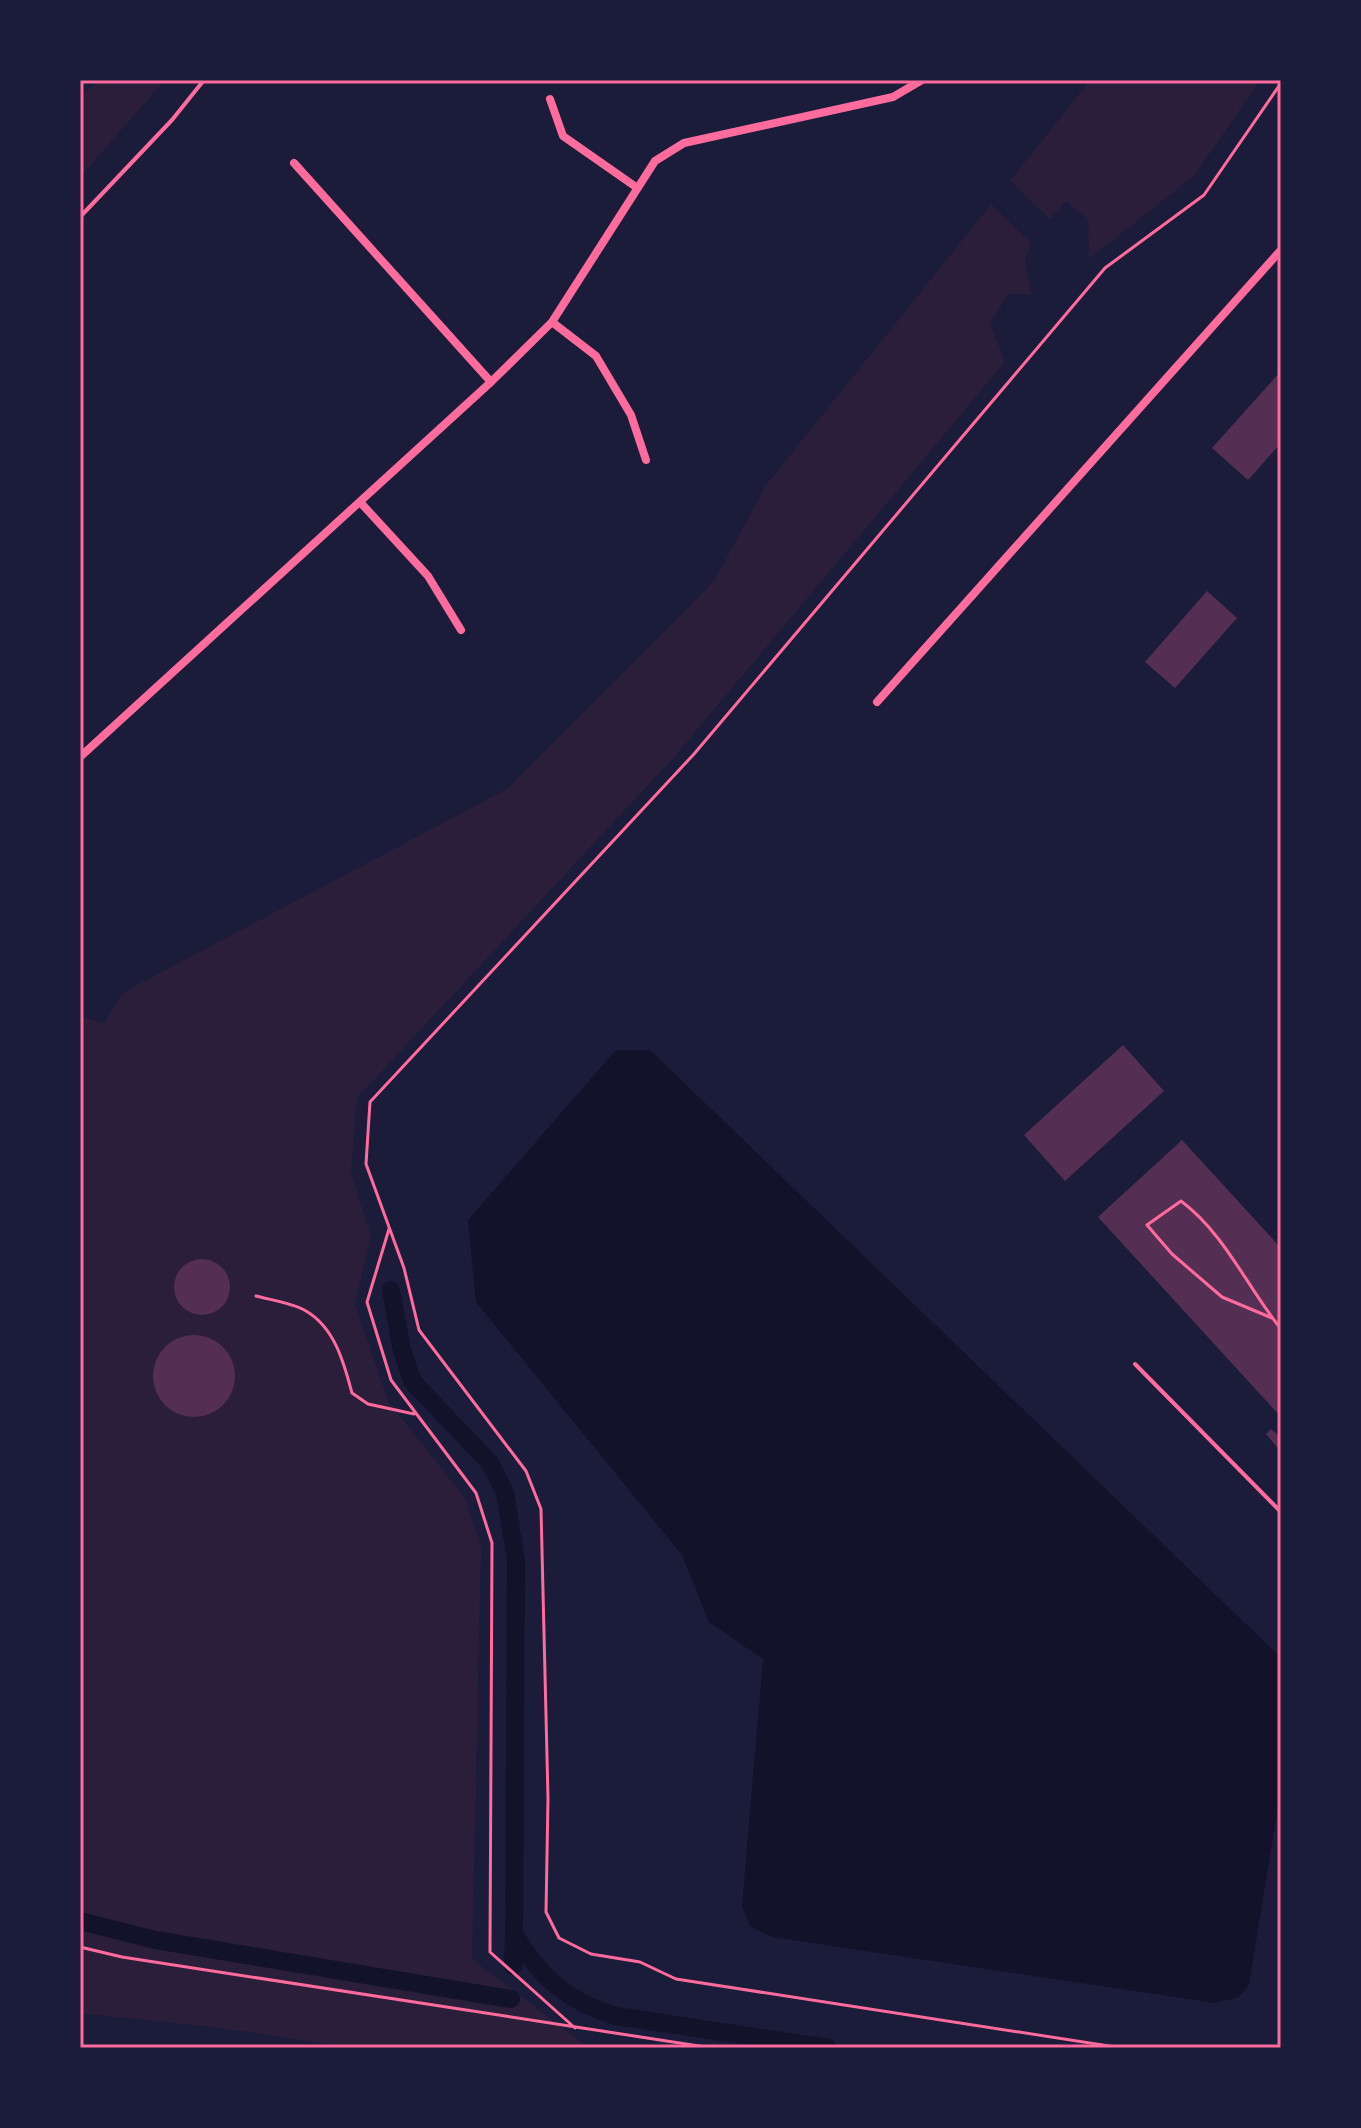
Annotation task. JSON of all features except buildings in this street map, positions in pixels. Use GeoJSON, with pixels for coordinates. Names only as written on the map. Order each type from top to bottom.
{"type":"FeatureCollection","features":[{"type":"Feature","properties":{"kind":"street"},"geometry":{"type":"LineString","coordinates":[[80,757],[491,382],[552,322],[655,161],[684,143],[893,97],[922,80]]}},
{"type":"Feature","properties":{"kind":"street"},"geometry":{"type":"LineString","coordinates":[[550,99],[563,136],[636,187]]}},
{"type":"Feature","properties":{"kind":"street"},"geometry":{"type":"LineString","coordinates":[[294,163],[491,382]]}},
{"type":"Feature","properties":{"kind":"street"},"geometry":{"type":"LineString","coordinates":[[877,702],[1281,250]]}},
{"type":"Feature","properties":{"kind":"street"},"geometry":{"type":"LineString","coordinates":[[552,322],[596,356],[631,415],[646,460]]}},
{"type":"Feature","properties":{"kind":"street"},"geometry":{"type":"LineString","coordinates":[[360,502],[428,576],[461,630]]}},
{"type":"Feature","properties":{"kind":"lane"},"geometry":{"type":"LineString","coordinates":[[80,217],[172,120],[204,80]]}},
{"type":"Feature","properties":{"kind":"lane"},"geometry":{"type":"LineString","coordinates":[[1135,1364],[1281,1512]]}},
{"type":"Feature","properties":{"kind":"path"},"geometry":{"type":"LineString","coordinates":[[1122,2048],[676,1979],[640,1962],[591,1954],[559,1938],[546,1912],[548,1782],[541,1509],[526,1471],[419,1330],[404,1268],[366,1164],[370,1102],[694,754],[1105,268],[1204,195],[1281,83]]}},
{"type":"Feature","properties":{"kind":"path"},"geometry":{"type":"LineString","coordinates":[[1272,1318],[1222,1297],[1172,1254],[1147,1225],[1181,1201],[1188,1206],[1231,1255],[1281,1329]]}},
{"type":"Feature","properties":{"kind":"path"},"geometry":{"type":"LineString","coordinates":[[389,1229],[367,1302],[391,1380],[476,1493],[492,1543],[490,1952],[575,2028]]}},
{"type":"Feature","properties":{"kind":"path"},"geometry":{"type":"LineString","coordinates":[[256,1296],[305,1310],[328,1332],[341,1355],[352,1393],[368,1404],[414,1414]]}},
{"type":"Feature","properties":{"kind":"path"},"geometry":{"type":"LineString","coordinates":[[80,1947],[712,2048]]}},
{"type":"Feature","properties":{"kind":"shaded area"},"geometry":{"type":"Polygon","coordinates":[[[101,80],[165,80],[80,177],[80,95],[101,80]]]}},
{"type":"Feature","properties":{"kind":"shaded area"},"geometry":{"type":"Polygon","coordinates":[[[1090,80],[1260,80],[1195,175],[1089,259],[1088,219],[1066,201],[1050,219],[1010,181],[1090,80]]]}},
{"type":"Feature","properties":{"kind":"shaded area"},"geometry":{"type":"Polygon","coordinates":[[[991,204],[1031,243],[1025,260],[1031,294],[1009,294],[990,323],[1005,362],[676,755],[357,1098],[351,1174],[371,1235],[355,1304],[388,1401],[465,1498],[481,1547],[472,1959],[589,2048],[354,2048],[221,2028],[80,2013],[80,1017],[105,1023],[122,993],[507,789],[714,581],[766,485],[991,204]]]}},
{"type":"Feature","properties":{"kind":"shaded area"},"geometry":{"type":"Polygon","coordinates":[[[616,1050],[650,1050],[1278,1655],[1281,1788],[1249,1985],[1239,1997],[1215,2003],[772,1937],[750,1926],[742,1906],[763,1659],[709,1622],[682,1555],[476,1302],[468,1220],[616,1050]]]}},
{"type":"Feature","properties":{"kind":"waterway"},"geometry":{"type":"LineString","coordinates":[[391,1290],[401,1346],[412,1381],[490,1463],[505,1493],[516,1560],[514,1934],[534,1963],[557,1986],[599,2010],[616,2016],[828,2048]]}},
{"type":"Feature","properties":{"kind":"waterway"},"geometry":{"type":"LineString","coordinates":[[80,1921],[155,1940],[511,1999]]}},
{"type":"Feature","properties":{"kind":"waterway"},"geometry":{"type":"LineString","coordinates":[[513,1966],[514,1934]]}}]}
